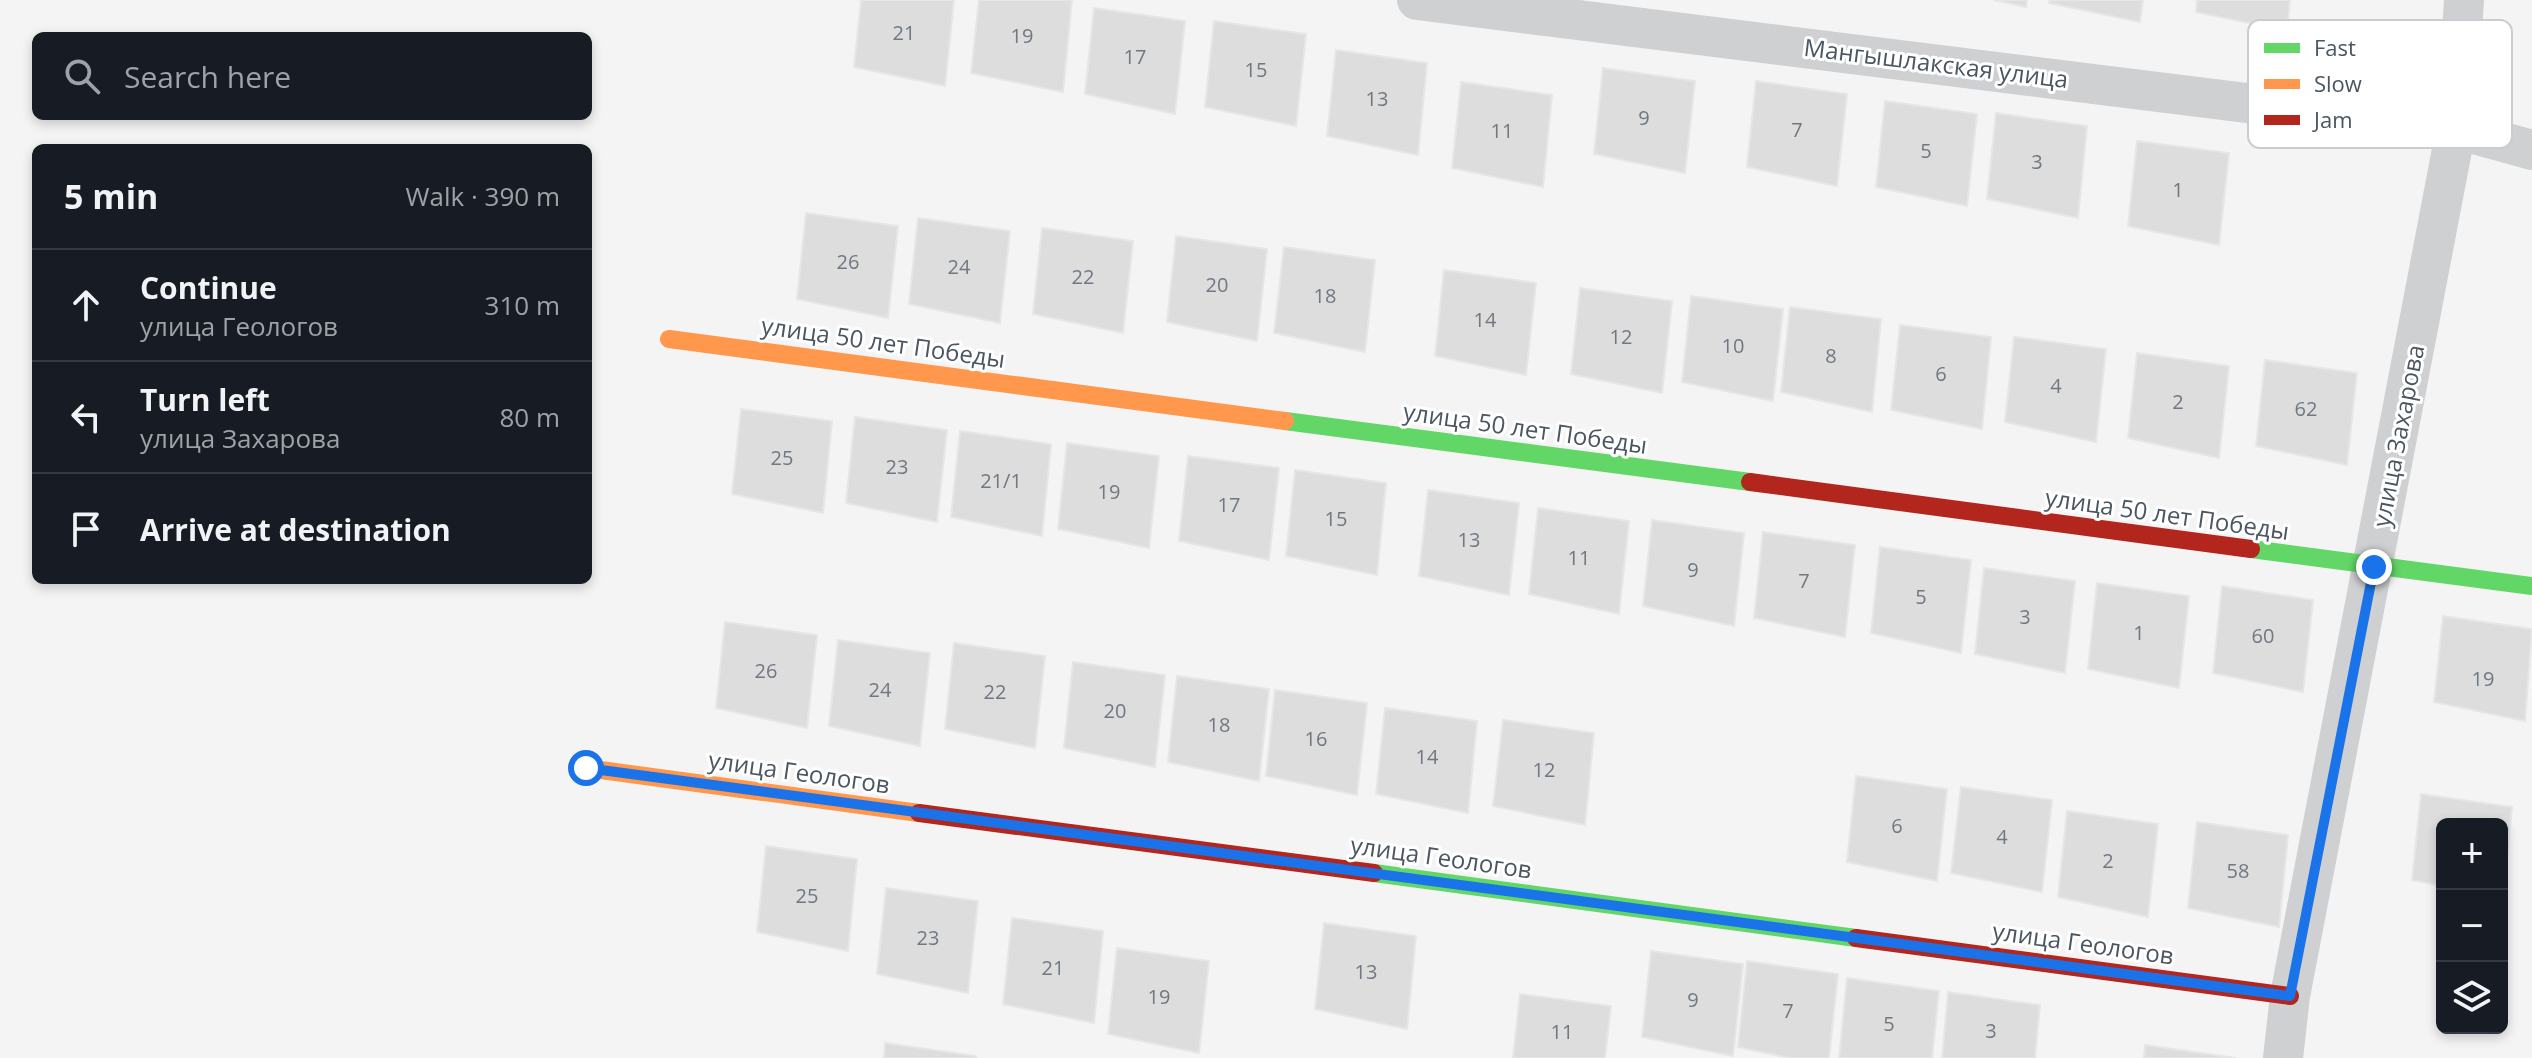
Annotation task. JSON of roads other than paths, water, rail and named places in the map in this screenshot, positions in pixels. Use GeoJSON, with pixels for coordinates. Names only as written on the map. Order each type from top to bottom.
{"type":"FeatureCollection","features":[{"type":"Feature","properties":{"kind":"street","name":"Мангышлакская улица"},"geometry":{"type":"LineString","coordinates":[[1417,0],[2248,103]]}},
{"type":"Feature","properties":{"kind":"street","name":"улица Захарова"},"geometry":{"type":"LineString","coordinates":[[2463,20],[2464,0]]}},
{"type":"Feature","properties":{"kind":"street","name":"Мангышлакская улица"},"geometry":{"type":"LineString","coordinates":[[2512,144],[2532,150]]}},
{"type":"Feature","properties":{"kind":"street","name":"улица Захарова"},"geometry":{"type":"LineString","coordinates":[[2283,1058],[2290,996],[2452,148]]}},
{"type":"Feature","properties":{"kind":"street","name":"улица 50 лет Победы"},"geometry":{"type":"LineString","coordinates":[[669,339],[2532,586]]}},
{"type":"Feature","properties":{"kind":"street","name":"улица Геологов"},"geometry":{"type":"LineString","coordinates":[[586,768],[2290,996]]}}]}
